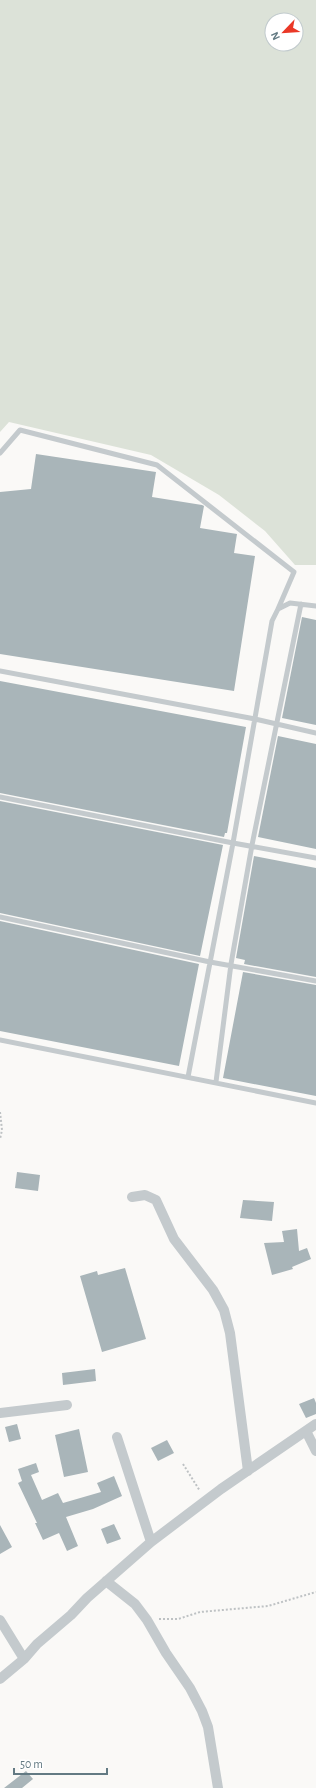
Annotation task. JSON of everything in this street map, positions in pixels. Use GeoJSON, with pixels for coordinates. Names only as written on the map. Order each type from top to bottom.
{"type":"FeatureCollection","features":[{"type":"Feature","properties":{"kind":"street"},"geometry":{"type":"LineString","coordinates":[[132,1197],[145,1195],[156,1200],[174,1240],[213,1290],[224,1310],[230,1333],[248,1471]]}},
{"type":"Feature","properties":{"kind":"street"},"geometry":{"type":"LineString","coordinates":[[0,1412],[67,1405]]}},
{"type":"Feature","properties":{"kind":"street"},"geometry":{"type":"LineString","coordinates":[[0,1679],[24,1658],[37,1644],[66,1620],[106,1581],[151,1542],[206,1500],[316,1424]]}},
{"type":"Feature","properties":{"kind":"street"},"geometry":{"type":"LineString","coordinates":[[306,1431],[316,1451]]}},
{"type":"Feature","properties":{"kind":"street"},"geometry":{"type":"LineString","coordinates":[[117,1437],[151,1542]]}},
{"type":"Feature","properties":{"kind":"street"},"geometry":{"type":"LineString","coordinates":[[106,1581],[135,1604],[147,1620],[166,1653],[190,1688],[202,1711],[208,1727],[218,1788]]}},
{"type":"Feature","properties":{"kind":"street"},"geometry":{"type":"LineString","coordinates":[[0,1620],[24,1658]]}},
{"type":"Feature","properties":{"kind":"lane"},"geometry":{"type":"LineString","coordinates":[[0,453],[20,430],[157,465],[294,572],[272,621],[233,843],[188,1077]]}},
{"type":"Feature","properties":{"kind":"lane"},"geometry":{"type":"LineString","coordinates":[[278,609],[290,603],[316,606]]}},
{"type":"Feature","properties":{"kind":"lane"},"geometry":{"type":"LineString","coordinates":[[216,1082],[231,964],[252,845],[301,604]]}},
{"type":"Feature","properties":{"kind":"lane"},"geometry":{"type":"LineString","coordinates":[[0,671],[255,719],[316,733]]}},
{"type":"Feature","properties":{"kind":"lane"},"geometry":{"type":"LineString","coordinates":[[0,797],[316,858]]}},
{"type":"Feature","properties":{"kind":"lane"},"geometry":{"type":"LineString","coordinates":[[0,917],[210,962],[231,964],[316,981]]}},
{"type":"Feature","properties":{"kind":"lane"},"geometry":{"type":"LineString","coordinates":[[0,1040],[316,1102]]}},
{"type":"Feature","properties":{"kind":"path"},"geometry":{"type":"LineString","coordinates":[[0,1112],[2,1130],[0,1138]]}},
{"type":"Feature","properties":{"kind":"path"},"geometry":{"type":"LineString","coordinates":[[183,1464],[206,1500]]}},
{"type":"Feature","properties":{"kind":"path"},"geometry":{"type":"LineString","coordinates":[[147,1620],[178,1619],[200,1612],[268,1606],[316,1592]]}},
{"type":"Feature","properties":{"kind":"shaded area"},"geometry":{"type":"Polygon","coordinates":[[[0,0],[316,0],[316,565],[295,565],[265,531],[219,495],[151,455],[9,422],[0,432],[0,0]]]}},
{"type":"Feature","properties":{"kind":"building"},"geometry":{"type":"Polygon","coordinates":[[[36,454],[156,472],[152,497],[202,505],[204,506],[200,528],[237,534],[234,553],[255,556],[234,691],[0,654],[0,492],[31,489],[36,454]]]}},
{"type":"Feature","properties":{"kind":"building"},"geometry":{"type":"Polygon","coordinates":[[[302,617],[316,620],[316,725],[282,718],[302,617]]]}},
{"type":"Feature","properties":{"kind":"building"},"geometry":{"type":"Polygon","coordinates":[[[0,681],[246,727],[227,833],[225,833],[224,837],[0,793],[0,681]]]}},
{"type":"Feature","properties":{"kind":"building"},"geometry":{"type":"Polygon","coordinates":[[[278,736],[316,744],[316,849],[258,837],[278,736]]]}},
{"type":"Feature","properties":{"kind":"building"},"geometry":{"type":"Polygon","coordinates":[[[0,801],[223,845],[200,956],[0,913],[0,801]]]}},
{"type":"Feature","properties":{"kind":"building"},"geometry":{"type":"Polygon","coordinates":[[[254,856],[316,868],[316,977],[244,964],[245,960],[236,958],[254,856]]]}},
{"type":"Feature","properties":{"kind":"building"},"geometry":{"type":"Polygon","coordinates":[[[0,921],[199,964],[179,1066],[0,1031],[0,921]]]}},
{"type":"Feature","properties":{"kind":"building"},"geometry":{"type":"Polygon","coordinates":[[[243,972],[316,985],[316,1096],[223,1078],[243,972]]]}},
{"type":"Feature","properties":{"kind":"building"},"geometry":{"type":"Polygon","coordinates":[[[17,1172],[40,1175],[38,1191],[15,1188],[17,1172]]]}},
{"type":"Feature","properties":{"kind":"building"},"geometry":{"type":"Polygon","coordinates":[[[243,1200],[274,1202],[272,1221],[240,1218],[243,1200]]]}},
{"type":"Feature","properties":{"kind":"building"},"geometry":{"type":"Polygon","coordinates":[[[297,1229],[299,1251],[307,1248],[311,1259],[292,1267],[293,1269],[272,1275],[264,1243],[284,1242],[282,1231],[297,1229]]]}},
{"type":"Feature","properties":{"kind":"building"},"geometry":{"type":"Polygon","coordinates":[[[125,1268],[146,1339],[102,1352],[80,1276],[97,1271],[98,1275],[125,1268]]]}},
{"type":"Feature","properties":{"kind":"building"},"geometry":{"type":"Polygon","coordinates":[[[95,1369],[96,1381],[63,1385],[62,1373],[95,1369]]]}},
{"type":"Feature","properties":{"kind":"building"},"geometry":{"type":"Polygon","coordinates":[[[314,1398],[316,1403],[316,1414],[306,1418],[299,1404],[314,1398]]]}},
{"type":"Feature","properties":{"kind":"building"},"geometry":{"type":"Polygon","coordinates":[[[17,1424],[21,1439],[9,1442],[5,1427],[17,1424]]]}},
{"type":"Feature","properties":{"kind":"building"},"geometry":{"type":"Polygon","coordinates":[[[79,1429],[88,1472],[64,1477],[55,1435],[79,1429]]]}},
{"type":"Feature","properties":{"kind":"building"},"geometry":{"type":"Polygon","coordinates":[[[167,1440],[174,1453],[158,1461],[151,1448],[167,1440]]]}},
{"type":"Feature","properties":{"kind":"building"},"geometry":{"type":"Polygon","coordinates":[[[36,1463],[39,1472],[31,1475],[42,1500],[58,1493],[63,1503],[101,1492],[97,1483],[114,1476],[122,1496],[93,1509],[66,1517],[78,1546],[67,1551],[59,1533],[43,1540],[35,1523],[37,1523],[18,1483],[22,1481],[18,1469],[36,1463]]]}},
{"type":"Feature","properties":{"kind":"building"},"geometry":{"type":"Polygon","coordinates":[[[114,1524],[121,1539],[107,1544],[101,1529],[114,1524]]]}},
{"type":"Feature","properties":{"kind":"building"},"geometry":{"type":"Polygon","coordinates":[[[0,1525],[12,1547],[0,1554],[0,1525]]]}},
{"type":"Feature","properties":{"kind":"building"},"geometry":{"type":"Polygon","coordinates":[[[26,1771],[33,1779],[22,1788],[4,1788],[26,1771]]]}}]}
